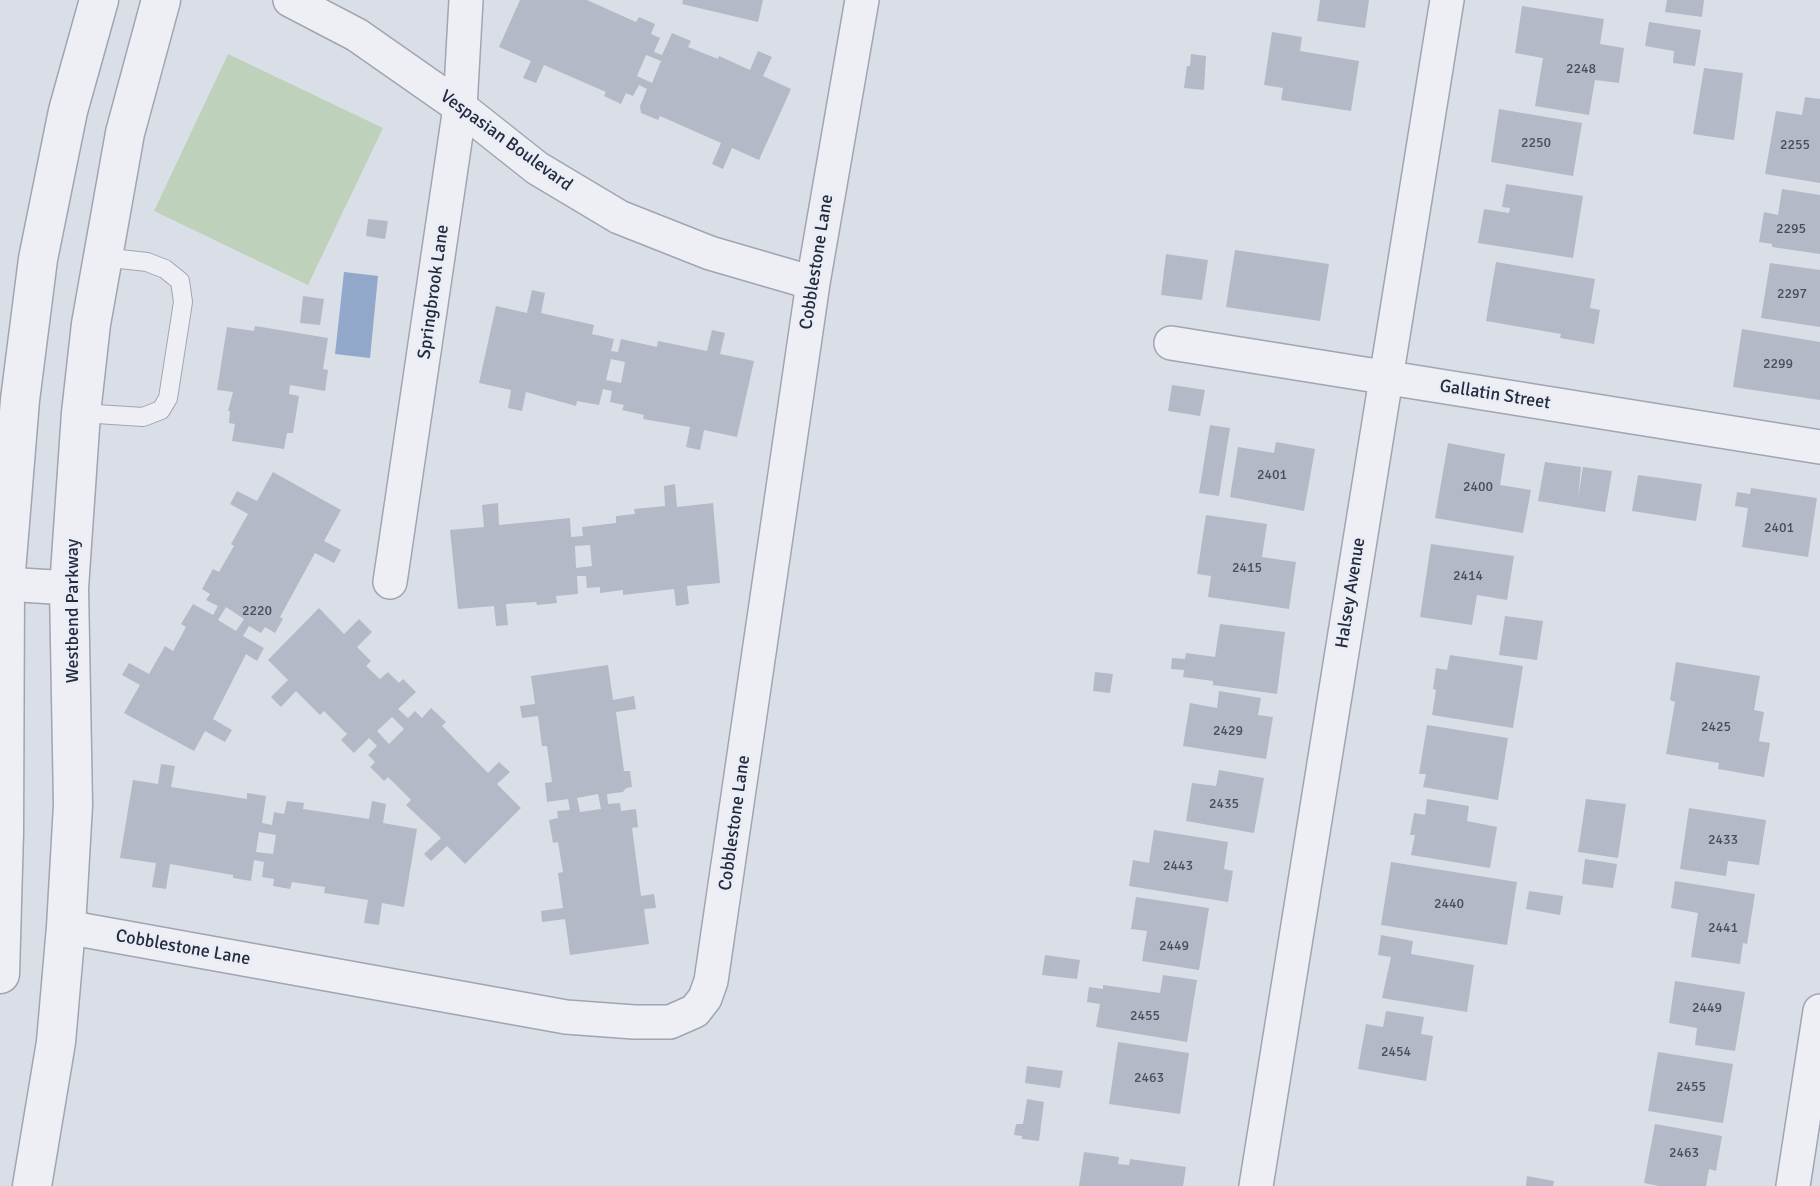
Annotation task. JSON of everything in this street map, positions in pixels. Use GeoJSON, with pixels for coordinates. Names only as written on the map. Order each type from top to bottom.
{"type":"FeatureCollection","features":[{"type":"Feature","properties":{"kind":"street"},"geometry":{"type":"LineString","coordinates":[[0,974],[4,833],[3,585],[20,400],[38,259],[68,111],[99,0]]}},
{"type":"Feature","properties":{"kind":"street","name":"Westbend Parkway"},"geometry":{"type":"LineString","coordinates":[[32,1186],[55,1042],[74,805],[69,588],[81,413],[91,324],[125,133],[161,0]]}},
{"type":"Feature","properties":{"kind":"street","name":"Vespasian Boulevard"},"geometry":{"type":"LineString","coordinates":[[290,0],[357,35],[460,107],[537,168],[619,217],[710,253],[813,283]]}},
{"type":"Feature","properties":{"kind":"street","name":"Springbrook Lane"},"geometry":{"type":"LineString","coordinates":[[390,582],[460,107],[466,0]]}},
{"type":"Feature","properties":{"kind":"street","name":"Cobblestone Lane"},"geometry":{"type":"LineString","coordinates":[[66,927],[566,1017],[670,1022],[695,1011],[705,998],[711,981],[813,283],[862,0]]}},
{"type":"Feature","properties":{"kind":"street","name":"Halsey Avenue"},"geometry":{"type":"LineString","coordinates":[[1256,1186],[1447,0]]}},
{"type":"Feature","properties":{"kind":"street","name":"Gallatin Street"},"geometry":{"type":"LineString","coordinates":[[1171,343],[1820,447]]}},
{"type":"Feature","properties":{"kind":"street"},"geometry":{"type":"LineString","coordinates":[[3,585],[69,588]]}},
{"type":"Feature","properties":{"kind":"street"},"geometry":{"type":"LineString","coordinates":[[1793,1186],[1820,1011]]}},
{"type":"Feature","properties":{"kind":"lane"},"geometry":{"type":"LineString","coordinates":[[81,413],[143,417],[161,410],[168,398],[183,302],[180,281],[165,269],[147,262],[102,257]]}},
{"type":"Feature","properties":{"kind":"green space"},"geometry":{"type":"Polygon","coordinates":[[[228,54],[383,128],[308,285],[154,211],[228,54]]]}},
{"type":"Feature","properties":{"kind":"water"},"geometry":{"type":"Polygon","coordinates":[[[344,272],[378,276],[370,358],[335,354],[344,272]]]}},
{"type":"Feature","properties":{"kind":"building"},"geometry":{"type":"Polygon","coordinates":[[[520,0],[587,0],[636,22],[639,17],[655,24],[651,34],[660,38],[654,52],[662,55],[672,33],[691,41],[688,47],[718,59],[719,56],[750,70],[758,51],[772,57],[763,76],[791,89],[759,160],[732,148],[723,169],[712,164],[721,143],[660,116],[658,120],[641,113],[640,106],[647,89],[639,85],[633,96],[626,93],[621,104],[604,96],[606,92],[544,65],[536,83],[523,78],[531,61],[499,47],[520,0]],[[646,55],[637,76],[652,83],[661,61],[646,55]]]}},
{"type":"Feature","properties":{"kind":"building"},"geometry":{"type":"Polygon","coordinates":[[[683,0],[763,0],[758,22],[682,4],[683,0]]]}},
{"type":"Feature","properties":{"kind":"building"},"geometry":{"type":"Polygon","coordinates":[[[1320,0],[1369,0],[1365,28],[1317,21],[1320,0]]]}},
{"type":"Feature","properties":{"kind":"building"},"geometry":{"type":"Polygon","coordinates":[[[1667,0],[1704,0],[1702,17],[1665,12],[1667,0]]]}},
{"type":"Feature","properties":{"kind":"building"},"geometry":{"type":"Polygon","coordinates":[[[1522,6],[1604,19],[1600,44],[1624,48],[1619,83],[1595,80],[1589,115],[1535,106],[1543,58],[1515,53],[1522,6]]]}},
{"type":"Feature","properties":{"kind":"building"},"geometry":{"type":"Polygon","coordinates":[[[1649,22],[1701,30],[1695,66],[1673,63],[1674,51],[1645,46],[1649,22]]]}},
{"type":"Feature","properties":{"kind":"building"},"geometry":{"type":"Polygon","coordinates":[[[1272,32],[1302,37],[1300,51],[1359,61],[1351,111],[1281,100],[1283,88],[1264,85],[1272,32]]]}},
{"type":"Feature","properties":{"kind":"building"},"geometry":{"type":"Polygon","coordinates":[[[1191,54],[1206,56],[1204,90],[1184,88],[1191,54]]]}},
{"type":"Feature","properties":{"kind":"building"},"geometry":{"type":"Polygon","coordinates":[[[1704,68],[1743,73],[1734,140],[1693,134],[1704,68]]]}},
{"type":"Feature","properties":{"kind":"building"},"geometry":{"type":"Polygon","coordinates":[[[1805,97],[1820,99],[1820,183],[1765,174],[1776,111],[1802,115],[1805,97]]]}},
{"type":"Feature","properties":{"kind":"building"},"geometry":{"type":"Polygon","coordinates":[[[1499,109],[1582,123],[1573,176],[1491,162],[1499,109]]]}},
{"type":"Feature","properties":{"kind":"building"},"geometry":{"type":"Polygon","coordinates":[[[1506,184],[1583,196],[1573,258],[1478,243],[1484,209],[1509,213],[1510,208],[1502,207],[1506,184]]]}},
{"type":"Feature","properties":{"kind":"building"},"geometry":{"type":"Polygon","coordinates":[[[1782,189],[1820,195],[1820,254],[1772,247],[1772,244],[1759,242],[1764,212],[1778,215],[1782,189]]]}},
{"type":"Feature","properties":{"kind":"building"},"geometry":{"type":"Polygon","coordinates":[[[368,219],[388,221],[385,239],[366,236],[368,219]]]}},
{"type":"Feature","properties":{"kind":"building"},"geometry":{"type":"Polygon","coordinates":[[[1235,250],[1329,264],[1320,321],[1226,307],[1235,250]]]}},
{"type":"Feature","properties":{"kind":"building"},"geometry":{"type":"Polygon","coordinates":[[[1166,254],[1208,260],[1202,300],[1161,295],[1166,254]]]}},
{"type":"Feature","properties":{"kind":"building"},"geometry":{"type":"Polygon","coordinates":[[[1496,262],[1595,279],[1590,308],[1600,310],[1594,344],[1560,338],[1561,334],[1486,321],[1496,262]]]}},
{"type":"Feature","properties":{"kind":"building"},"geometry":{"type":"Polygon","coordinates":[[[1770,263],[1820,270],[1820,327],[1761,318],[1770,263]]]}},
{"type":"Feature","properties":{"kind":"building"},"geometry":{"type":"Polygon","coordinates":[[[532,290],[545,293],[541,313],[594,325],[592,334],[614,339],[611,351],[618,352],[621,339],[657,347],[658,341],[707,351],[712,330],[725,333],[720,354],[754,361],[737,437],[704,430],[700,450],[686,447],[690,427],[643,419],[644,415],[622,410],[624,405],[610,402],[612,391],[603,389],[599,405],[577,401],[576,406],[526,392],[522,411],[508,408],[511,390],[479,383],[496,306],[527,313],[532,290]],[[611,359],[606,380],[621,383],[625,362],[611,359]]]}},
{"type":"Feature","properties":{"kind":"building"},"geometry":{"type":"Polygon","coordinates":[[[303,296],[324,299],[320,325],[300,323],[303,296]]]}},
{"type":"Feature","properties":{"kind":"building"},"geometry":{"type":"Polygon","coordinates":[[[255,326],[328,338],[323,369],[328,370],[325,391],[290,385],[289,394],[299,396],[293,433],[287,433],[284,449],[232,441],[235,424],[229,423],[228,411],[233,392],[217,390],[227,327],[254,331],[255,326]]]}},
{"type":"Feature","properties":{"kind":"building"},"geometry":{"type":"Polygon","coordinates":[[[1742,329],[1820,342],[1820,400],[1733,387],[1742,329]]]}},
{"type":"Feature","properties":{"kind":"building"},"geometry":{"type":"Polygon","coordinates":[[[1172,385],[1205,390],[1200,416],[1168,411],[1172,385]]]}},
{"type":"Feature","properties":{"kind":"building"},"geometry":{"type":"Polygon","coordinates":[[[1210,425],[1230,428],[1219,496],[1199,493],[1210,425]]]}},
{"type":"Feature","properties":{"kind":"building"},"geometry":{"type":"Polygon","coordinates":[[[1276,442],[1315,449],[1304,511],[1230,497],[1238,447],[1274,453],[1276,442]]]}},
{"type":"Feature","properties":{"kind":"building"},"geometry":{"type":"Polygon","coordinates":[[[1448,443],[1505,454],[1500,485],[1531,490],[1523,533],[1435,518],[1448,443]]]}},
{"type":"Feature","properties":{"kind":"building"},"geometry":{"type":"Polygon","coordinates":[[[1545,462],[1581,467],[1578,498],[1583,467],[1612,471],[1605,512],[1538,501],[1545,462]]]}},
{"type":"Feature","properties":{"kind":"building"},"geometry":{"type":"Polygon","coordinates":[[[273,472],[341,510],[324,541],[341,550],[334,563],[315,553],[280,617],[283,619],[275,633],[265,627],[261,633],[249,626],[243,636],[264,648],[257,661],[246,654],[213,719],[232,730],[225,742],[205,731],[194,751],[124,713],[140,685],[122,675],[129,663],[149,674],[165,646],[173,651],[186,627],[181,624],[193,604],[213,615],[218,606],[206,600],[210,594],[202,589],[213,569],[219,572],[248,514],[230,504],[237,491],[257,501],[273,472]],[[226,607],[218,620],[236,631],[244,619],[226,607]]]}},
{"type":"Feature","properties":{"kind":"building"},"geometry":{"type":"Polygon","coordinates":[[[1638,475],[1702,484],[1696,521],[1632,511],[1638,475]]]}},
{"type":"Feature","properties":{"kind":"building"},"geometry":{"type":"Polygon","coordinates":[[[675,484],[677,507],[713,503],[720,583],[687,586],[689,604],[676,606],[674,589],[623,595],[623,590],[600,593],[600,587],[587,588],[586,576],[577,576],[578,594],[556,596],[557,603],[506,604],[508,625],[496,626],[494,606],[458,609],[450,530],[484,527],[482,505],[498,503],[499,525],[570,518],[571,537],[583,536],[582,527],[616,523],[616,516],[635,514],[634,509],[665,506],[664,486],[675,484]],[[590,545],[575,546],[576,568],[592,566],[590,545]]]}},
{"type":"Feature","properties":{"kind":"building"},"geometry":{"type":"Polygon","coordinates":[[[1751,488],[1817,498],[1808,557],[1742,547],[1748,508],[1735,506],[1737,492],[1750,494],[1751,488]]]}},
{"type":"Feature","properties":{"kind":"building"},"geometry":{"type":"Polygon","coordinates":[[[1206,515],[1267,524],[1262,557],[1296,562],[1289,609],[1208,597],[1211,576],[1197,574],[1206,515]]]}},
{"type":"Feature","properties":{"kind":"building"},"geometry":{"type":"Polygon","coordinates":[[[1431,544],[1514,556],[1507,600],[1477,595],[1472,625],[1420,617],[1431,544]]]}},
{"type":"Feature","properties":{"kind":"building"},"geometry":{"type":"Polygon","coordinates":[[[319,608],[344,634],[359,619],[372,632],[357,647],[371,661],[366,666],[380,679],[388,672],[399,683],[403,679],[416,692],[398,709],[408,718],[415,711],[422,718],[431,708],[446,722],[442,726],[488,773],[499,762],[510,772],[497,784],[521,808],[465,864],[447,846],[431,861],[424,854],[441,838],[406,805],[411,800],[388,777],[384,781],[370,767],[375,762],[368,755],[377,746],[369,738],[354,753],[341,740],[347,734],[324,711],[320,715],[296,691],[281,707],[271,697],[288,680],[268,660],[319,608]],[[392,717],[377,731],[389,744],[404,729],[392,717]]]}},
{"type":"Feature","properties":{"kind":"building"},"geometry":{"type":"Polygon","coordinates":[[[1505,616],[1543,621],[1537,660],[1499,655],[1505,616]]]}},
{"type":"Feature","properties":{"kind":"building"},"geometry":{"type":"Polygon","coordinates":[[[1220,624],[1285,632],[1277,694],[1213,685],[1213,681],[1183,677],[1184,670],[1171,669],[1172,658],[1185,659],[1186,653],[1215,657],[1220,624]]]}},
{"type":"Feature","properties":{"kind":"building"},"geometry":{"type":"Polygon","coordinates":[[[1450,655],[1523,666],[1513,728],[1432,715],[1436,668],[1447,670],[1450,655]]]}},
{"type":"Feature","properties":{"kind":"building"},"geometry":{"type":"Polygon","coordinates":[[[1676,662],[1760,676],[1754,710],[1764,712],[1759,741],[1770,743],[1764,777],[1718,769],[1719,763],[1666,754],[1675,702],[1670,700],[1676,662]]]}},
{"type":"Feature","properties":{"kind":"building"},"geometry":{"type":"Polygon","coordinates":[[[608,665],[613,700],[634,696],[636,709],[616,712],[624,771],[630,771],[632,787],[623,792],[607,794],[608,804],[620,803],[621,811],[636,809],[638,827],[632,828],[641,896],[654,894],[656,908],[644,909],[649,944],[570,955],[565,919],[542,922],[541,911],[563,908],[558,873],[563,872],[558,842],[553,843],[549,820],[558,818],[557,811],[570,810],[568,799],[547,802],[545,783],[552,782],[547,746],[542,746],[538,716],[522,718],[520,706],[535,704],[531,676],[608,665]],[[598,794],[577,798],[580,812],[601,809],[598,794]]]}},
{"type":"Feature","properties":{"kind":"building"},"geometry":{"type":"Polygon","coordinates":[[[1095,672],[1113,674],[1110,693],[1093,691],[1095,672]]]}},
{"type":"Feature","properties":{"kind":"building"},"geometry":{"type":"Polygon","coordinates":[[[1219,691],[1261,698],[1258,715],[1273,717],[1266,759],[1183,746],[1190,703],[1217,708],[1219,691]]]}},
{"type":"Feature","properties":{"kind":"building"},"geometry":{"type":"Polygon","coordinates":[[[1427,725],[1508,738],[1498,800],[1423,787],[1426,774],[1419,774],[1427,725]]]}},
{"type":"Feature","properties":{"kind":"building"},"geometry":{"type":"Polygon","coordinates":[[[161,764],[175,766],[171,787],[247,799],[247,793],[266,796],[262,823],[272,825],[274,812],[284,814],[287,801],[304,803],[303,809],[369,819],[372,801],[386,804],[383,823],[417,829],[404,907],[382,903],[379,925],[364,923],[368,900],[324,893],[325,887],[292,882],[290,889],[273,886],[274,879],[262,877],[264,862],[254,860],[251,881],[233,878],[233,875],[170,864],[166,889],[152,887],[156,863],[120,858],[133,780],[158,784],[161,764]],[[259,832],[256,852],[273,854],[276,835],[259,832]]]}},
{"type":"Feature","properties":{"kind":"building"},"geometry":{"type":"Polygon","coordinates":[[[1219,770],[1264,778],[1254,833],[1186,821],[1192,783],[1216,786],[1219,770]]]}},
{"type":"Feature","properties":{"kind":"building"},"geometry":{"type":"Polygon","coordinates":[[[1427,799],[1469,806],[1467,821],[1497,827],[1490,868],[1411,855],[1415,835],[1410,835],[1414,813],[1425,815],[1427,799]]]}},
{"type":"Feature","properties":{"kind":"building"},"geometry":{"type":"Polygon","coordinates":[[[1586,799],[1626,804],[1618,858],[1578,852],[1586,799]]]}},
{"type":"Feature","properties":{"kind":"building"},"geometry":{"type":"Polygon","coordinates":[[[1689,808],[1766,820],[1759,865],[1728,861],[1726,876],[1680,869],[1689,808]]]}},
{"type":"Feature","properties":{"kind":"building"},"geometry":{"type":"Polygon","coordinates":[[[1154,830],[1228,842],[1224,869],[1233,871],[1228,902],[1129,886],[1133,860],[1149,863],[1154,830]]]}},
{"type":"Feature","properties":{"kind":"building"},"geometry":{"type":"Polygon","coordinates":[[[1585,859],[1617,864],[1613,888],[1582,884],[1585,859]]]}},
{"type":"Feature","properties":{"kind":"building"},"geometry":{"type":"Polygon","coordinates":[[[1391,862],[1517,882],[1507,945],[1381,925],[1391,862]]]}},
{"type":"Feature","properties":{"kind":"building"},"geometry":{"type":"Polygon","coordinates":[[[1675,881],[1755,894],[1747,944],[1743,943],[1740,964],[1691,957],[1698,913],[1671,908],[1675,881]]]}},
{"type":"Feature","properties":{"kind":"building"},"geometry":{"type":"Polygon","coordinates":[[[1529,891],[1563,896],[1560,915],[1526,909],[1529,891]]]}},
{"type":"Feature","properties":{"kind":"building"},"geometry":{"type":"Polygon","coordinates":[[[1136,897],[1209,908],[1199,970],[1142,961],[1147,931],[1131,929],[1136,897]]]}},
{"type":"Feature","properties":{"kind":"building"},"geometry":{"type":"Polygon","coordinates":[[[1381,935],[1413,941],[1411,954],[1474,965],[1467,1012],[1382,998],[1391,957],[1378,955],[1381,935]]]}},
{"type":"Feature","properties":{"kind":"building"},"geometry":{"type":"Polygon","coordinates":[[[1045,955],[1080,960],[1077,979],[1042,975],[1045,955]]]}},
{"type":"Feature","properties":{"kind":"building"},"geometry":{"type":"Polygon","coordinates":[[[1163,975],[1197,980],[1187,1042],[1096,1027],[1100,1004],[1087,1002],[1089,987],[1103,989],[1103,985],[1160,993],[1163,975]]]}},
{"type":"Feature","properties":{"kind":"building"},"geometry":{"type":"Polygon","coordinates":[[[1675,981],[1745,992],[1735,1051],[1695,1045],[1697,1028],[1669,1023],[1675,981]]]}},
{"type":"Feature","properties":{"kind":"building"},"geometry":{"type":"Polygon","coordinates":[[[1386,1011],[1424,1017],[1421,1034],[1433,1036],[1426,1081],[1358,1069],[1366,1024],[1383,1027],[1386,1011]]]}},
{"type":"Feature","properties":{"kind":"building"},"geometry":{"type":"Polygon","coordinates":[[[1118,1042],[1189,1053],[1180,1114],[1109,1104],[1118,1042]]]}},
{"type":"Feature","properties":{"kind":"building"},"geometry":{"type":"Polygon","coordinates":[[[1658,1052],[1733,1064],[1723,1123],[1648,1111],[1658,1052]]]}},
{"type":"Feature","properties":{"kind":"building"},"geometry":{"type":"Polygon","coordinates":[[[1027,1066],[1063,1071],[1060,1088],[1025,1083],[1027,1066]]]}},
{"type":"Feature","properties":{"kind":"building"},"geometry":{"type":"Polygon","coordinates":[[[1027,1099],[1044,1102],[1039,1141],[1014,1135],[1016,1124],[1023,1124],[1027,1099]]]}},
{"type":"Feature","properties":{"kind":"building"},"geometry":{"type":"Polygon","coordinates":[[[1655,1124],[1722,1136],[1716,1171],[1709,1169],[1706,1186],[1659,1186],[1644,1183],[1655,1124]]]}},
{"type":"Feature","properties":{"kind":"building"},"geometry":{"type":"Polygon","coordinates":[[[1084,1152],[1119,1157],[1118,1164],[1129,1165],[1130,1159],[1186,1167],[1183,1186],[1079,1186],[1084,1152]]]}},
{"type":"Feature","properties":{"kind":"building"},"geometry":{"type":"Polygon","coordinates":[[[1527,1176],[1554,1181],[1553,1186],[1526,1186],[1527,1176]]]}}]}
